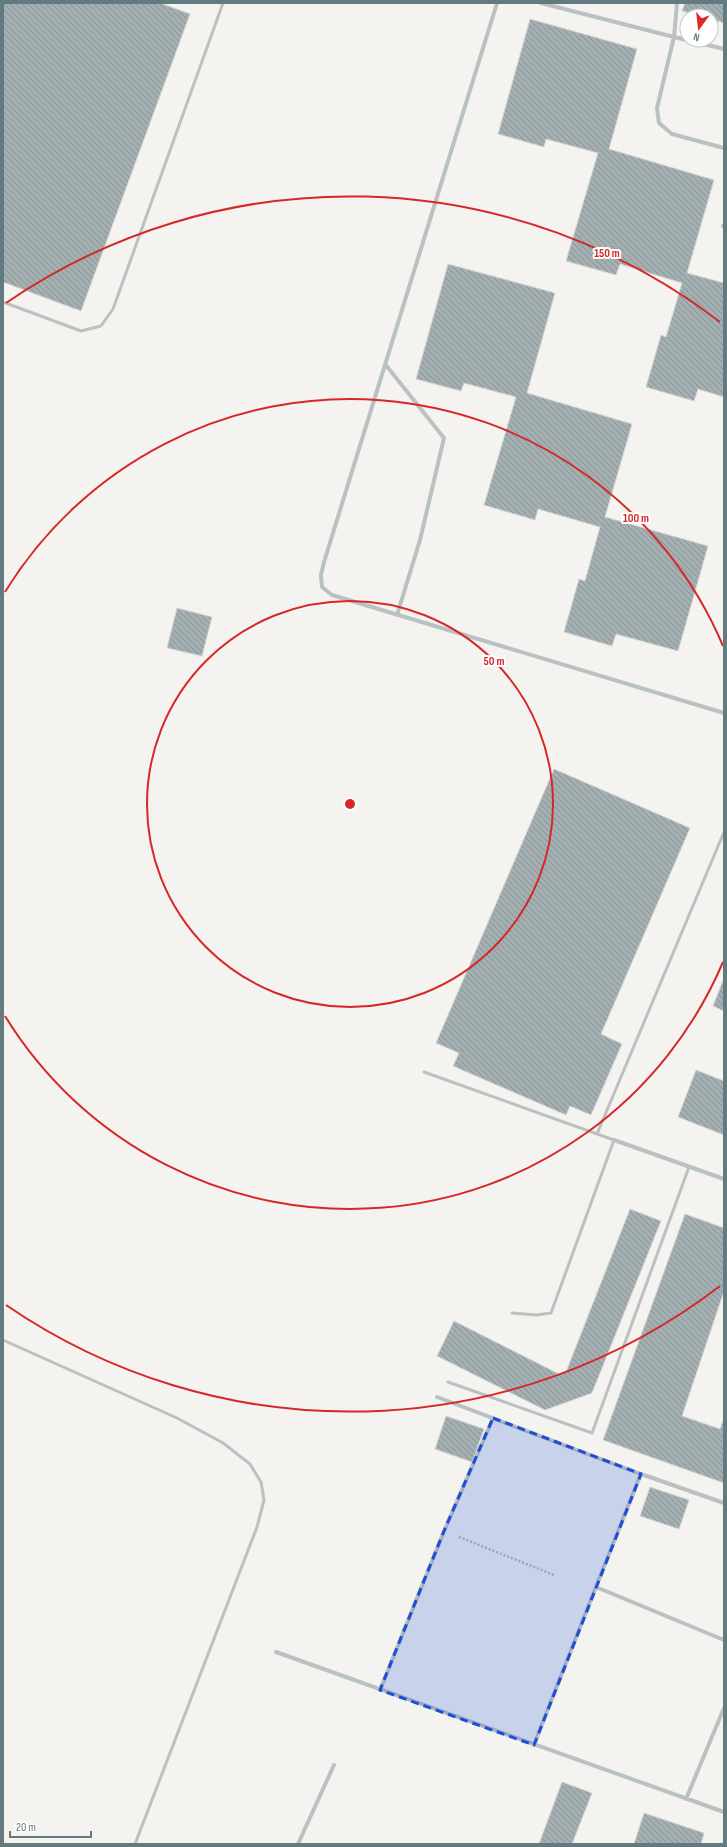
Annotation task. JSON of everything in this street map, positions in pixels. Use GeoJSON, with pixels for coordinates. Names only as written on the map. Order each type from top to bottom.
{"type":"FeatureCollection","features":[{"type":"Feature","properties":{"kind":"street"},"geometry":{"type":"LineString","coordinates":[[497,3],[324,562],[321,575],[322,587],[332,595],[724,713]]}},
{"type":"Feature","properties":{"kind":"street"},"geometry":{"type":"LineString","coordinates":[[541,3],[724,49]]}},
{"type":"Feature","properties":{"kind":"street"},"geometry":{"type":"LineString","coordinates":[[677,3],[674,37],[657,108],[660,123],[672,134],[724,148]]}},
{"type":"Feature","properties":{"kind":"street"},"geometry":{"type":"LineString","coordinates":[[385,364],[444,438],[420,540],[398,615]]}},
{"type":"Feature","properties":{"kind":"street"},"geometry":{"type":"LineString","coordinates":[[614,1140],[724,1179]]}},
{"type":"Feature","properties":{"kind":"street"},"geometry":{"type":"LineString","coordinates":[[437,1397],[641,1474],[724,1502]]}},
{"type":"Feature","properties":{"kind":"street"},"geometry":{"type":"LineString","coordinates":[[380,1690],[444,1531],[494,1418]]}},
{"type":"Feature","properties":{"kind":"street"},"geometry":{"type":"LineString","coordinates":[[534,1745],[641,1474]]}},
{"type":"Feature","properties":{"kind":"street"},"geometry":{"type":"LineString","coordinates":[[596,1587],[724,1640]]}},
{"type":"Feature","properties":{"kind":"street"},"geometry":{"type":"LineString","coordinates":[[276,1652],[724,1812]]}},
{"type":"Feature","properties":{"kind":"street"},"geometry":{"type":"LineString","coordinates":[[686,1799],[724,1708]]}},
{"type":"Feature","properties":{"kind":"street"},"geometry":{"type":"LineString","coordinates":[[298,1844],[334,1765]]}},
{"type":"Feature","properties":{"kind":"lane"},"geometry":{"type":"LineString","coordinates":[[3,302],[81,331],[101,326],[113,308],[222,3]]}},
{"type":"Feature","properties":{"kind":"lane"},"geometry":{"type":"LineString","coordinates":[[598,1134],[724,832]]}},
{"type":"Feature","properties":{"kind":"lane"},"geometry":{"type":"LineString","coordinates":[[424,1072],[614,1140],[551,1313],[537,1315],[512,1313]]}},
{"type":"Feature","properties":{"kind":"lane"},"geometry":{"type":"LineString","coordinates":[[448,1382],[592,1433],[689,1167]]}},
{"type":"Feature","properties":{"kind":"lane"},"geometry":{"type":"LineString","coordinates":[[3,1340],[177,1418],[223,1443],[250,1464],[261,1482],[264,1500],[257,1527],[135,1844]]}},
{"type":"Feature","properties":{"kind":"path"},"geometry":{"type":"LineString","coordinates":[[444,1531],[554,1575]]}},
{"type":"Feature","properties":{"kind":"highlighted area"},"geometry":{"type":"Polygon","coordinates":[[[493,1418],[641,1474],[534,1745],[380,1690],[444,1531],[493,1418]]]}},
{"type":"Feature","properties":{"kind":"building"},"geometry":{"type":"Polygon","coordinates":[[[3,3],[160,3],[190,14],[81,311],[3,282],[3,3]]]}},
{"type":"Feature","properties":{"kind":"building"},"geometry":{"type":"Polygon","coordinates":[[[685,3],[724,3],[724,23],[719,21],[719,8],[683,8],[685,3]]]}},
{"type":"Feature","properties":{"kind":"building"},"geometry":{"type":"Polygon","coordinates":[[[530,19],[637,49],[609,149],[714,180],[687,273],[724,283],[724,397],[698,389],[694,401],[646,387],[661,335],[666,337],[682,283],[620,264],[616,275],[566,261],[598,153],[546,139],[544,147],[498,134],[530,19]]]}},
{"type":"Feature","properties":{"kind":"building"},"geometry":{"type":"Polygon","coordinates":[[[448,264],[555,293],[527,393],[632,424],[605,517],[708,546],[678,651],[616,634],[612,646],[564,632],[579,579],[585,581],[600,527],[538,509],[535,520],[484,505],[516,397],[464,383],[461,391],[416,379],[448,264]]]}},
{"type":"Feature","properties":{"kind":"building"},"geometry":{"type":"Polygon","coordinates":[[[177,608],[212,617],[202,656],[167,648],[177,608]]]}},
{"type":"Feature","properties":{"kind":"building"},"geometry":{"type":"Polygon","coordinates":[[[554,769],[690,828],[601,1034],[622,1044],[591,1115],[570,1106],[566,1115],[453,1066],[459,1053],[436,1043],[554,769]]]}},
{"type":"Feature","properties":{"kind":"building"},"geometry":{"type":"Polygon","coordinates":[[[724,978],[724,1011],[713,1006],[724,978]]]}},
{"type":"Feature","properties":{"kind":"building"},"geometry":{"type":"Polygon","coordinates":[[[696,1070],[724,1081],[724,1135],[678,1117],[696,1070]]]}},
{"type":"Feature","properties":{"kind":"building"},"geometry":{"type":"Polygon","coordinates":[[[630,1209],[661,1221],[592,1393],[545,1410],[437,1356],[454,1321],[559,1374],[566,1372],[630,1209]]]}},
{"type":"Feature","properties":{"kind":"building"},"geometry":{"type":"Polygon","coordinates":[[[685,1214],[724,1228],[724,1291],[682,1416],[720,1429],[724,1418],[724,1483],[603,1440],[685,1214]]]}},
{"type":"Feature","properties":{"kind":"building"},"geometry":{"type":"Polygon","coordinates":[[[446,1416],[484,1429],[472,1462],[435,1449],[446,1416]]]}},
{"type":"Feature","properties":{"kind":"building"},"geometry":{"type":"Polygon","coordinates":[[[650,1487],[689,1500],[679,1529],[640,1516],[650,1487]]]}},
{"type":"Feature","properties":{"kind":"building"},"geometry":{"type":"Polygon","coordinates":[[[562,1782],[592,1793],[572,1844],[539,1844],[562,1782]]]}},
{"type":"Feature","properties":{"kind":"building"},"geometry":{"type":"Polygon","coordinates":[[[644,1813],[704,1833],[701,1844],[634,1844],[644,1813]]]}}]}
